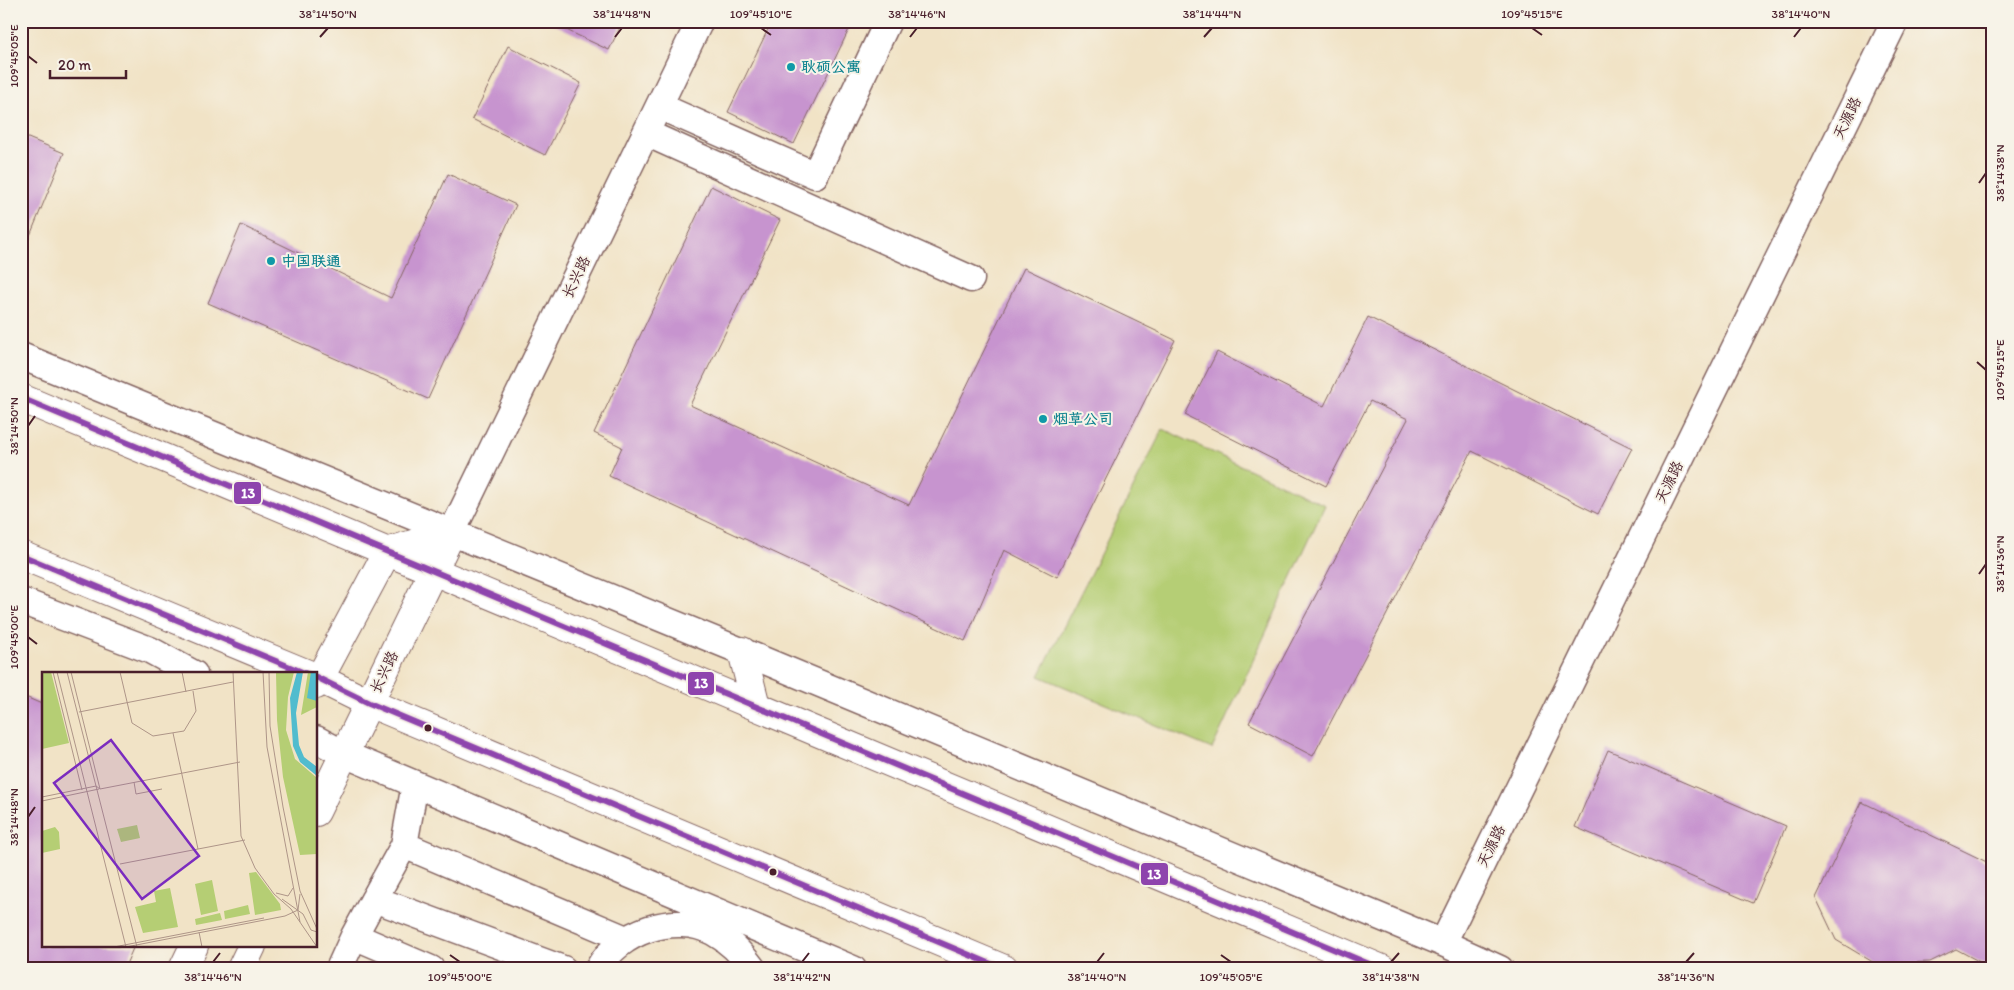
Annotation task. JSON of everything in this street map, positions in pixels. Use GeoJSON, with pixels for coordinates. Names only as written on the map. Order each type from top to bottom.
{"type":"FeatureCollection","features":[{"type":"Feature","properties":{"kind":"main road"},"geometry":{"type":"LineString","coordinates":[[21,398],[1382,969]]}},
{"type":"Feature","properties":{"kind":"main road"},"geometry":{"type":"LineString","coordinates":[[318,674],[387,552],[452,532]]}},
{"type":"Feature","properties":{"kind":"main road","name":"长兴路"},"geometry":{"type":"LineString","coordinates":[[318,808],[452,532]]}},
{"type":"Feature","properties":{"kind":"main road"},"geometry":{"type":"LineString","coordinates":[[21,555],[298,672]]}},
{"type":"Feature","properties":{"kind":"main road"},"geometry":{"type":"LineString","coordinates":[[742,651],[756,706]]}},
{"type":"Feature","properties":{"kind":"main road"},"geometry":{"type":"LineString","coordinates":[[318,680],[1004,969]]}},
{"type":"Feature","properties":{"kind":"main road"},"geometry":{"type":"LineString","coordinates":[[183,969],[193,948]]}},
{"type":"Feature","properties":{"kind":"main road"},"geometry":{"type":"LineString","coordinates":[[241,969],[251,948]]}},
{"type":"Feature","properties":{"kind":"street","name":"长兴路"},"geometry":{"type":"LineString","coordinates":[[452,532],[700,21]]}},
{"type":"Feature","properties":{"kind":"street"},"geometry":{"type":"LineString","coordinates":[[659,106],[806,160],[814,175],[888,21]]}},
{"type":"Feature","properties":{"kind":"street","name":"天源路"},"geometry":{"type":"LineString","coordinates":[[1443,942],[1895,21]]}},
{"type":"Feature","properties":{"kind":"street"},"geometry":{"type":"LineString","coordinates":[[646,133],[971,279]]}},
{"type":"Feature","properties":{"kind":"street"},"geometry":{"type":"LineString","coordinates":[[21,356],[742,651],[1443,942],[1500,969]]}},
{"type":"Feature","properties":{"kind":"street"},"geometry":{"type":"LineString","coordinates":[[21,601],[150,650],[190,672]]}},
{"type":"Feature","properties":{"kind":"street"},"geometry":{"type":"LineString","coordinates":[[318,740],[344,754],[854,969]]}},
{"type":"Feature","properties":{"kind":"street"},"geometry":{"type":"LineString","coordinates":[[339,969],[354,936],[404,845],[415,784]]}},
{"type":"Feature","properties":{"kind":"street"},"geometry":{"type":"LineString","coordinates":[[404,845],[626,939]]}},
{"type":"Feature","properties":{"kind":"street"},"geometry":{"type":"LineString","coordinates":[[374,899],[554,967]]}},
{"type":"Feature","properties":{"kind":"street"},"geometry":{"type":"LineString","coordinates":[[598,969],[604,959],[626,939],[653,927],[683,924],[712,932],[737,948],[753,969]]}},
{"type":"Feature","properties":{"kind":"street"},"geometry":{"type":"LineString","coordinates":[[354,936],[431,969]]}},
{"type":"Feature","properties":{"kind":"green space"},"geometry":{"type":"Polygon","coordinates":[[[1163,429],[1325,505],[1212,749],[1039,676],[1163,429]]]}},
{"type":"Feature","properties":{"kind":"building"},"geometry":{"type":"Polygon","coordinates":[[[547,21],[623,21],[609,50],[547,21]]]}},
{"type":"Feature","properties":{"kind":"building","name":"耿硕公寓"},"geometry":{"type":"Polygon","coordinates":[[[772,21],[853,21],[794,144],[728,112],[772,21]]]}},
{"type":"Feature","properties":{"kind":"building"},"geometry":{"type":"Polygon","coordinates":[[[508,46],[581,83],[545,155],[472,119],[508,46]]]}},
{"type":"Feature","properties":{"kind":"building"},"geometry":{"type":"Polygon","coordinates":[[[21,135],[64,153],[22,255],[21,255],[21,135]]]}},
{"type":"Feature","properties":{"kind":"building","name":"中国联通"},"geometry":{"type":"Polygon","coordinates":[[[448,174],[516,205],[428,399],[208,303],[241,225],[391,298],[448,174]]]}},
{"type":"Feature","properties":{"kind":"building","name":"烟草公司"},"geometry":{"type":"Polygon","coordinates":[[[711,186],[780,220],[690,405],[909,505],[1024,268],[1175,340],[1057,577],[1004,550],[965,641],[609,476],[622,447],[594,433],[711,186]]]}},
{"type":"Feature","properties":{"kind":"building"},"geometry":{"type":"Polygon","coordinates":[[[1368,317],[1632,448],[1598,514],[1472,451],[1313,756],[1249,723],[1408,419],[1370,401],[1326,486],[1185,415],[1217,352],[1324,406],[1368,317]]]}},
{"type":"Feature","properties":{"kind":"building"},"geometry":{"type":"Polygon","coordinates":[[[21,695],[42,704],[42,948],[133,948],[124,969],[21,969],[21,695]]]}},
{"type":"Feature","properties":{"kind":"building"},"geometry":{"type":"Polygon","coordinates":[[[1608,750],[1786,826],[1753,903],[1575,827],[1608,750]]]}},
{"type":"Feature","properties":{"kind":"building"},"geometry":{"type":"Polygon","coordinates":[[[1862,802],[1993,865],[1993,969],[1956,949],[1930,962],[1876,964],[1836,940],[1816,898],[1862,802]]]}},
{"type":"Feature","properties":{"kind":"transit line","name":"13"},"geometry":{"type":"LineString","coordinates":[[21,398],[1381,969]]}},
{"type":"Feature","properties":{"kind":"transit line","name":"13"},"geometry":{"type":"LineString","coordinates":[[21,555],[302,672]]}},
{"type":"Feature","properties":{"kind":"transit line","name":"13"},"geometry":{"type":"LineString","coordinates":[[318,678],[369,703],[1003,969]]}},
{"type":"Feature","properties":{"kind":"place","name":"耿硕公寓"},"geometry":{"type":"Point","coordinates":[791,67]}},
{"type":"Feature","properties":{"kind":"place","name":"中国联通"},"geometry":{"type":"Point","coordinates":[271,261]}},
{"type":"Feature","properties":{"kind":"place","name":"烟草公司"},"geometry":{"type":"Point","coordinates":[1043,419]}}]}
